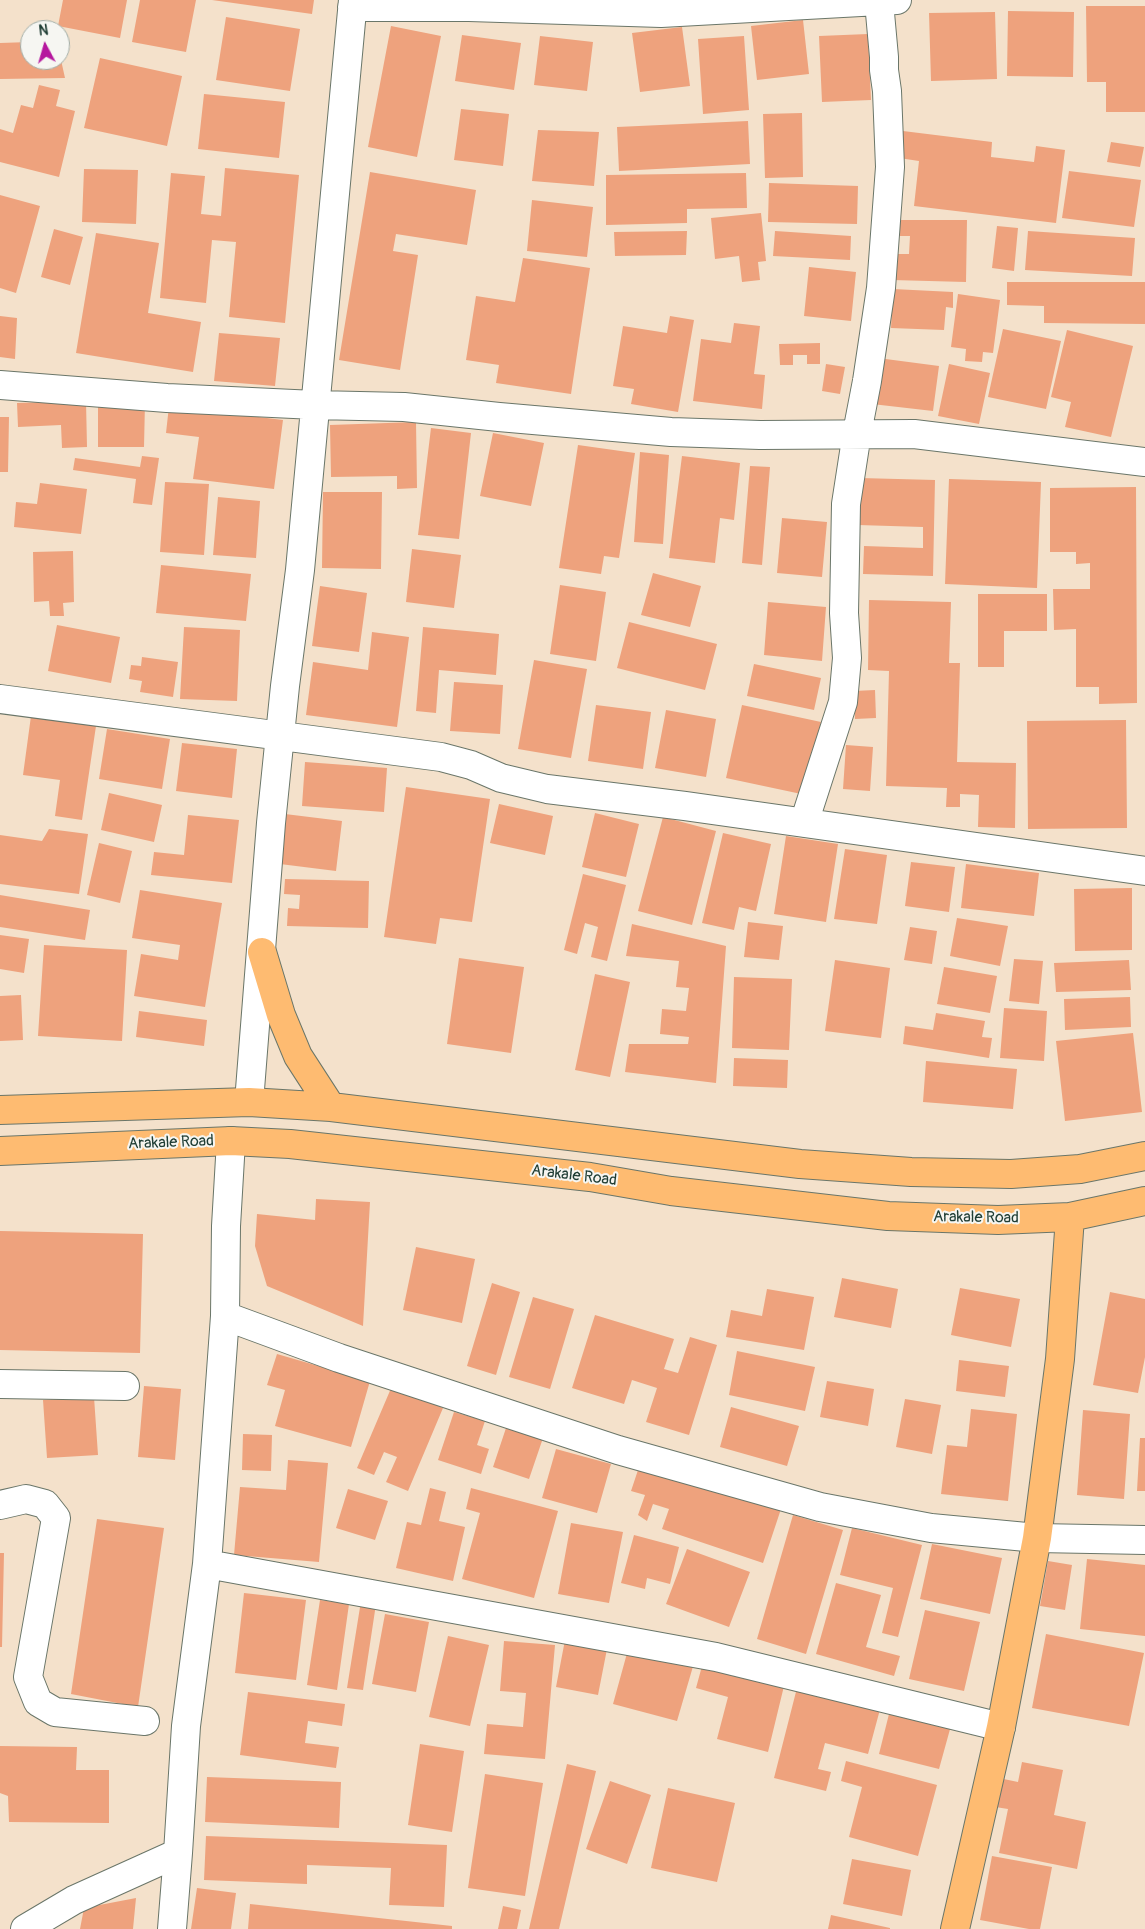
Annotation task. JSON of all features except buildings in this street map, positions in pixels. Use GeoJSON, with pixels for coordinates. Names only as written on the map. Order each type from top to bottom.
{"type":"FeatureCollection","features":[{"type":"Feature","properties":{"kind":"main road"},"geometry":{"type":"LineString","coordinates":[[262,952],[281,1015],[298,1056],[331,1107]]}},
{"type":"Feature","properties":{"kind":"main road"},"geometry":{"type":"LineString","coordinates":[[0,1110],[248,1102],[331,1107],[800,1164],[911,1172],[1011,1174],[1080,1168],[1145,1156]]}},
{"type":"Feature","properties":{"kind":"main road","name":"Arakale Road"},"geometry":{"type":"LineString","coordinates":[[0,1150],[231,1141],[290,1144],[590,1177],[671,1191],[888,1216],[998,1220],[1070,1217],[1145,1201]]}},
{"type":"Feature","properties":{"kind":"main road"},"geometry":{"type":"LineString","coordinates":[[671,1191],[680,1150]]}},
{"type":"Feature","properties":{"kind":"main road"},"geometry":{"type":"LineString","coordinates":[[955,1929],[1001,1727],[1037,1538],[1060,1359],[1070,1217]]}},
{"type":"Feature","properties":{"kind":"street"},"geometry":{"type":"LineString","coordinates":[[248,1102],[262,952],[270,823],[300,570],[352,4],[660,13],[889,1],[884,70],[888,90],[890,168],[881,288],[846,504],[844,613],[847,658],[842,702],[804,823]]}},
{"type":"Feature","properties":{"kind":"street"},"geometry":{"type":"LineString","coordinates":[[0,384],[167,398],[316,405],[404,406],[499,418],[671,432],[760,435],[914,434],[1145,462]]}},
{"type":"Feature","properties":{"kind":"street"},"geometry":{"type":"LineString","coordinates":[[0,699],[441,757],[472,765],[501,778],[547,789],[685,806],[1145,871]]}},
{"type":"Feature","properties":{"kind":"street"},"geometry":{"type":"LineString","coordinates":[[172,1929],[186,1726],[207,1564],[225,1316],[226,1226],[231,1141]]}},
{"type":"Feature","properties":{"kind":"street"},"geometry":{"type":"LineString","coordinates":[[225,1316],[339,1358],[618,1450],[810,1504],[931,1528],[1037,1538],[1145,1540]]}},
{"type":"Feature","properties":{"kind":"street"},"geometry":{"type":"LineString","coordinates":[[0,1384],[125,1386]]}},
{"type":"Feature","properties":{"kind":"street"},"geometry":{"type":"LineString","coordinates":[[0,1505],[26,1499],[45,1504],[56,1518],[28,1677],[38,1702],[55,1712],[145,1721]]}},
{"type":"Feature","properties":{"kind":"street"},"geometry":{"type":"LineString","coordinates":[[207,1564],[716,1657],[1001,1727]]}},
{"type":"Feature","properties":{"kind":"street"},"geometry":{"type":"LineString","coordinates":[[25,1929],[74,1900],[178,1853]]}}]}
